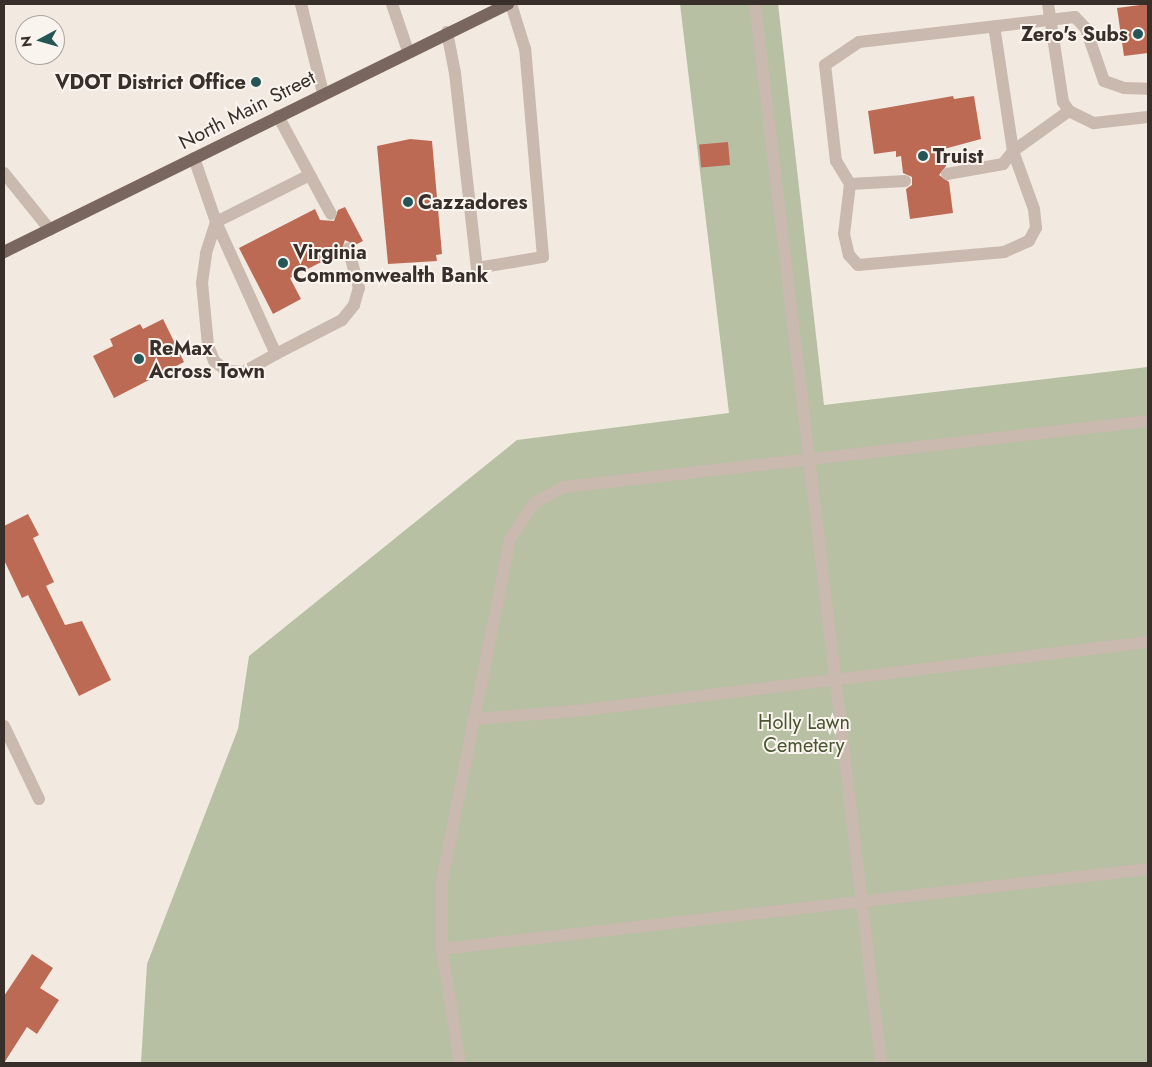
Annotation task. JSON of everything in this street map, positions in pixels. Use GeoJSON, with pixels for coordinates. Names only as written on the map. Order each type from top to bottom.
{"type":"FeatureCollection","features":[{"type":"Feature","properties":{"kind":"main road","name":"North Main Street"},"geometry":{"type":"LineString","coordinates":[[4,252],[408,51],[509,4]]}},
{"type":"Feature","properties":{"kind":"street"},"geometry":{"type":"LineString","coordinates":[[301,4],[323,93]]}},
{"type":"Feature","properties":{"kind":"street"},"geometry":{"type":"LineString","coordinates":[[392,4],[408,51]]}},
{"type":"Feature","properties":{"kind":"street"},"geometry":{"type":"LineString","coordinates":[[447,32],[455,73],[477,268],[544,257],[525,49],[509,4]]}},
{"type":"Feature","properties":{"kind":"street"},"geometry":{"type":"LineString","coordinates":[[755,4],[810,458],[859,900],[881,1063]]}},
{"type":"Feature","properties":{"kind":"street"},"geometry":{"type":"LineString","coordinates":[[1048,4],[1063,102],[1069,111],[1094,123],[1148,117]]}},
{"type":"Feature","properties":{"kind":"street"},"geometry":{"type":"LineString","coordinates":[[994,26],[1013,151],[1034,209],[1036,228],[1029,241],[1004,252],[858,265],[849,255],[844,234],[850,184],[836,161],[825,65],[859,42],[1050,19],[1075,17],[1086,29],[1094,62],[1104,81],[1124,88],[1148,90]]}},
{"type":"Feature","properties":{"kind":"street"},"geometry":{"type":"LineString","coordinates":[[947,174],[987,169],[1003,164],[1013,151],[1069,111]]}},
{"type":"Feature","properties":{"kind":"street"},"geometry":{"type":"LineString","coordinates":[[278,116],[331,214]]}},
{"type":"Feature","properties":{"kind":"street"},"geometry":{"type":"LineString","coordinates":[[194,158],[216,222],[276,354]]}},
{"type":"Feature","properties":{"kind":"street"},"geometry":{"type":"LineString","coordinates":[[4,173],[50,230]]}},
{"type":"Feature","properties":{"kind":"street"},"geometry":{"type":"LineString","coordinates":[[216,222],[310,175]]}},
{"type":"Feature","properties":{"kind":"street"},"geometry":{"type":"LineString","coordinates":[[850,184],[904,181]]}},
{"type":"Feature","properties":{"kind":"street"},"geometry":{"type":"LineString","coordinates":[[216,222],[202,283],[208,346],[214,361],[227,371],[243,372],[342,320],[354,305],[359,288],[348,248]]}},
{"type":"Feature","properties":{"kind":"street"},"geometry":{"type":"LineString","coordinates":[[460,1063],[442,949],[442,880],[510,538],[534,503],[564,487],[1148,421]]}},
{"type":"Feature","properties":{"kind":"street"},"geometry":{"type":"LineString","coordinates":[[474,719],[576,711],[1148,642]]}},
{"type":"Feature","properties":{"kind":"street"},"geometry":{"type":"LineString","coordinates":[[4,726],[39,799]]}},
{"type":"Feature","properties":{"kind":"street"},"geometry":{"type":"LineString","coordinates":[[442,949],[859,900],[1148,869]]}},
{"type":"Feature","properties":{"kind":"green space","name":"Holly Lawn Cemetery"},"geometry":{"type":"Polygon","coordinates":[[[680,4],[778,4],[824,405],[1148,367],[1148,1063],[141,1063],[147,964],[238,729],[249,656],[517,440],[729,413],[680,4]]]}},
{"type":"Feature","properties":{"kind":"building"},"geometry":{"type":"Polygon","coordinates":[[[1148,4],[1148,53],[1124,56],[1117,8],[1148,4]]]}},
{"type":"Feature","properties":{"kind":"building","name":"Truist"},"geometry":{"type":"Polygon","coordinates":[[[953,96],[954,99],[974,96],[981,139],[944,149],[946,166],[939,175],[949,182],[953,213],[910,219],[906,189],[912,185],[912,177],[903,173],[901,156],[896,157],[896,151],[874,154],[868,111],[953,96]]]}},
{"type":"Feature","properties":{"kind":"building","name":"Cazzadores"},"geometry":{"type":"Polygon","coordinates":[[[410,139],[432,141],[442,254],[436,255],[437,261],[388,264],[377,146],[410,139]]]}},
{"type":"Feature","properties":{"kind":"building"},"geometry":{"type":"Polygon","coordinates":[[[728,142],[730,165],[701,167],[699,145],[728,142]]]}},
{"type":"Feature","properties":{"kind":"building","name":"Virginia Commonwealth Bank"},"geometry":{"type":"Polygon","coordinates":[[[345,207],[363,241],[355,245],[345,240],[341,252],[290,278],[301,299],[273,314],[239,248],[315,209],[320,220],[334,221],[338,210],[345,207]]]}},
{"type":"Feature","properties":{"kind":"building","name":"ReMax Across Town"},"geometry":{"type":"Polygon","coordinates":[[[163,319],[184,362],[114,398],[93,356],[113,346],[110,339],[140,324],[143,329],[163,319]]]}},
{"type":"Feature","properties":{"kind":"building"},"geometry":{"type":"Polygon","coordinates":[[[28,514],[39,535],[33,538],[54,582],[46,586],[65,625],[82,621],[111,680],[79,696],[28,595],[22,598],[4,560],[4,526],[28,514]]]}},
{"type":"Feature","properties":{"kind":"building"},"geometry":{"type":"Polygon","coordinates":[[[32,954],[53,968],[40,988],[59,1000],[37,1034],[27,1027],[4,1063],[4,996],[32,954]]]}},
{"type":"Feature","properties":{"kind":"place","name":"Zero's Subs"},"geometry":{"type":"Point","coordinates":[1138,34]}},
{"type":"Feature","properties":{"kind":"place","name":"VDOT District Office"},"geometry":{"type":"Point","coordinates":[256,82]}},
{"type":"Feature","properties":{"kind":"place","name":"Truist"},"geometry":{"type":"Point","coordinates":[923,156]}},
{"type":"Feature","properties":{"kind":"place","name":"Cazzadores"},"geometry":{"type":"Point","coordinates":[408,202]}},
{"type":"Feature","properties":{"kind":"place","name":"Virginia Commonwealth Bank"},"geometry":{"type":"Point","coordinates":[283,263]}},
{"type":"Feature","properties":{"kind":"place","name":"ReMax Across Town"},"geometry":{"type":"Point","coordinates":[139,359]}}]}
